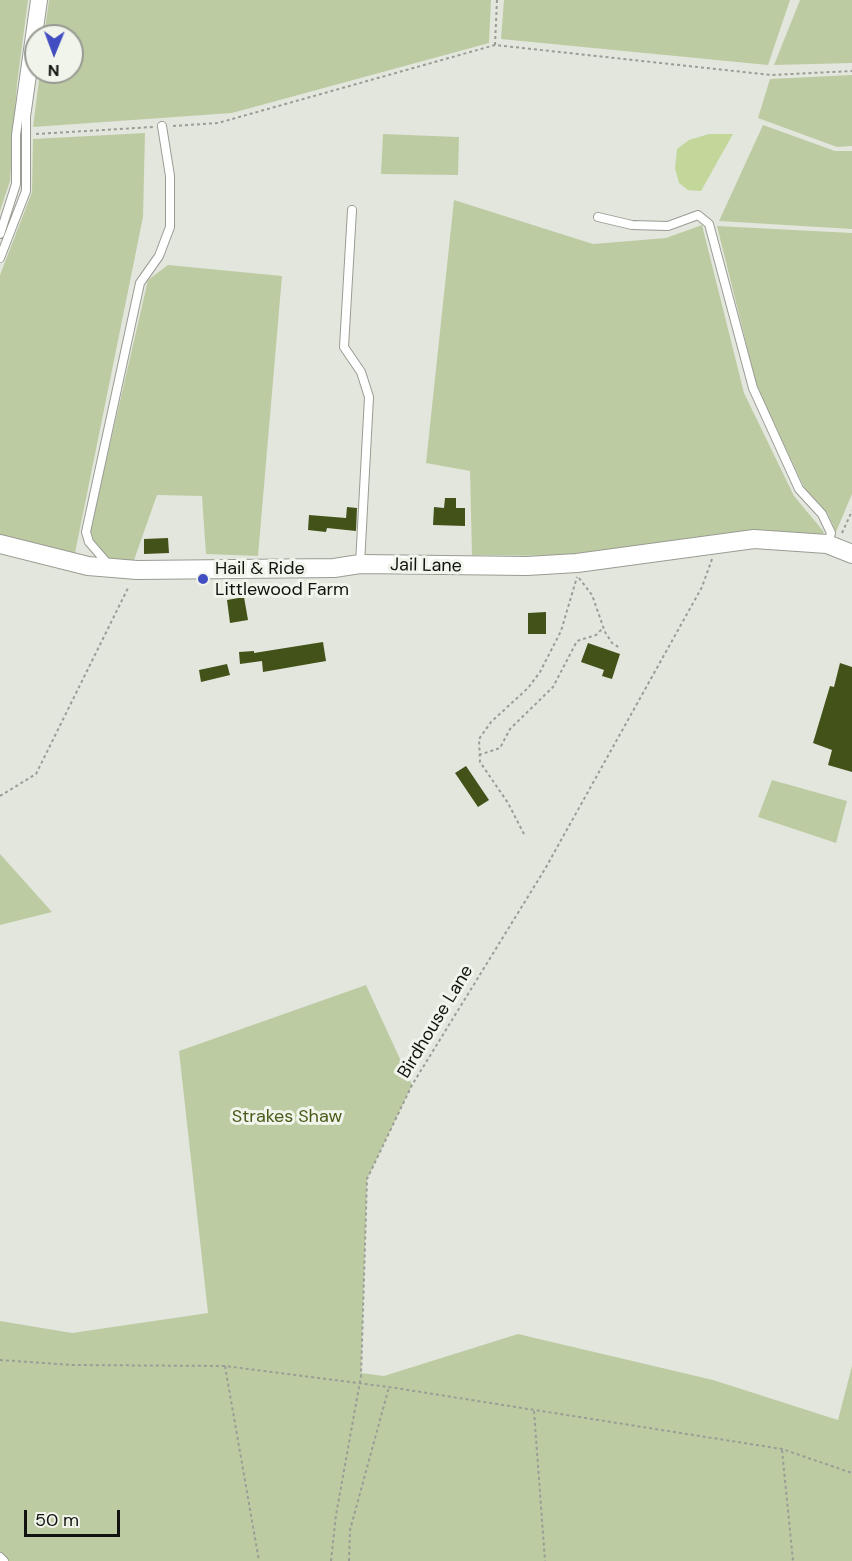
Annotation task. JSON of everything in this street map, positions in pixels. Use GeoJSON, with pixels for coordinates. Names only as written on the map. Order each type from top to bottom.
{"type":"FeatureCollection","features":[{"type":"Feature","properties":{"kind":"street","name":"Jail Lane"},"geometry":{"type":"LineString","coordinates":[[0,544],[88,566],[137,570],[334,568],[360,564],[577,569],[754,539],[838,548]]}},
{"type":"Feature","properties":{"kind":"lane"},"geometry":{"type":"LineString","coordinates":[[0,234],[16,184],[16,135],[35,0]]}},
{"type":"Feature","properties":{"kind":"lane"},"geometry":{"type":"LineString","coordinates":[[40,24],[43,0]]}},
{"type":"Feature","properties":{"kind":"lane"},"geometry":{"type":"LineString","coordinates":[[0,258],[26,191],[28,134],[26,117],[31,84]]}},
{"type":"Feature","properties":{"kind":"lane"},"geometry":{"type":"LineString","coordinates":[[111,568],[88,542],[86,532],[140,283],[159,256],[170,227],[170,176],[162,126]]}},
{"type":"Feature","properties":{"kind":"lane"},"geometry":{"type":"LineString","coordinates":[[352,210],[344,347],[361,372],[369,397],[360,564]]}},
{"type":"Feature","properties":{"kind":"lane"},"geometry":{"type":"LineString","coordinates":[[598,217],[632,225],[668,226],[698,215],[709,224],[753,388],[799,489],[822,514],[838,548]]}},
{"type":"Feature","properties":{"kind":"lane"},"geometry":{"type":"LineString","coordinates":[[0,1557],[4,1561]]}},
{"type":"Feature","properties":{"kind":"path"},"geometry":{"type":"LineString","coordinates":[[495,45],[497,0]]}},
{"type":"Feature","properties":{"kind":"path"},"geometry":{"type":"LineString","coordinates":[[28,134],[218,123],[495,45],[771,75],[852,71]]}},
{"type":"Feature","properties":{"kind":"path"},"geometry":{"type":"LineString","coordinates":[[838,548],[852,511]]}},
{"type":"Feature","properties":{"kind":"path","name":"Birdhouse Lane"},"geometry":{"type":"LineString","coordinates":[[331,1561],[336,1515],[360,1384],[367,1179],[412,1085],[545,869],[702,587],[717,544]]}},
{"type":"Feature","properties":{"kind":"path"},"geometry":{"type":"LineString","coordinates":[[577,569],[592,595],[612,643],[620,648]]}},
{"type":"Feature","properties":{"kind":"path"},"geometry":{"type":"LineString","coordinates":[[524,834],[508,803],[480,762],[479,739],[491,722],[528,688],[540,672],[561,631],[577,569]]}},
{"type":"Feature","properties":{"kind":"path"},"geometry":{"type":"LineString","coordinates":[[0,796],[36,774],[137,570]]}},
{"type":"Feature","properties":{"kind":"path"},"geometry":{"type":"LineString","coordinates":[[479,755],[500,748],[515,724],[553,687],[577,641],[596,635],[604,627]]}},
{"type":"Feature","properties":{"kind":"path"},"geometry":{"type":"LineString","coordinates":[[0,1360],[72,1365],[225,1366],[389,1387],[782,1449],[852,1473]]}},
{"type":"Feature","properties":{"kind":"path"},"geometry":{"type":"LineString","coordinates":[[225,1366],[258,1561]]}},
{"type":"Feature","properties":{"kind":"path"},"geometry":{"type":"LineString","coordinates":[[349,1561],[350,1530],[389,1387]]}},
{"type":"Feature","properties":{"kind":"path"},"geometry":{"type":"LineString","coordinates":[[534,1411],[544,1561]]}},
{"type":"Feature","properties":{"kind":"path"},"geometry":{"type":"LineString","coordinates":[[782,1449],[793,1561]]}},
{"type":"Feature","properties":{"kind":"green space"},"geometry":{"type":"Polygon","coordinates":[[[0,0],[28,0],[17,84],[10,181],[0,211],[0,0]]]}},
{"type":"Feature","properties":{"kind":"green space"},"geometry":{"type":"Polygon","coordinates":[[[49,0],[491,0],[489,43],[232,113],[33,127],[38,84],[84,84],[84,24],[46,24],[49,0]]]}},
{"type":"Feature","properties":{"kind":"green space"},"geometry":{"type":"Polygon","coordinates":[[[504,0],[790,0],[768,65],[501,39],[504,0]]]}},
{"type":"Feature","properties":{"kind":"green space"},"geometry":{"type":"Polygon","coordinates":[[[800,0],[852,0],[852,63],[774,65],[800,0]]]}},
{"type":"Feature","properties":{"kind":"green space"},"geometry":{"type":"Polygon","coordinates":[[[852,75],[852,146],[837,147],[758,118],[770,79],[852,75]]]}},
{"type":"Feature","properties":{"kind":"green space"},"geometry":{"type":"Polygon","coordinates":[[[763,125],[835,151],[852,151],[852,229],[719,221],[763,125]]]}},
{"type":"Feature","properties":{"kind":"green space"},"geometry":{"type":"Polygon","coordinates":[[[145,133],[143,217],[74,558],[0,540],[0,275],[32,192],[33,139],[145,133]]]}},
{"type":"Feature","properties":{"kind":"green space"},"geometry":{"type":"Polygon","coordinates":[[[383,134],[459,137],[458,175],[381,174],[383,134]]]}},
{"type":"Feature","properties":{"kind":"green space"},"geometry":{"type":"Polygon","coordinates":[[[454,200],[593,244],[666,238],[702,225],[744,393],[794,496],[824,532],[821,537],[572,556],[472,555],[470,471],[426,463],[454,200]]]}},
{"type":"Feature","properties":{"kind":"green space"},"geometry":{"type":"Polygon","coordinates":[[[717,226],[852,233],[852,494],[836,532],[828,514],[804,487],[757,387],[717,226]]]}},
{"type":"Feature","properties":{"kind":"green space"},"geometry":{"type":"Polygon","coordinates":[[[168,265],[282,276],[258,556],[206,554],[202,496],[157,495],[134,560],[112,561],[92,539],[90,531],[148,280],[168,265]]]}},
{"type":"Feature","properties":{"kind":"green space"},"geometry":{"type":"Polygon","coordinates":[[[772,780],[847,801],[836,843],[758,817],[772,780]]]}},
{"type":"Feature","properties":{"kind":"green space"},"geometry":{"type":"Polygon","coordinates":[[[0,854],[52,912],[0,925],[0,854]]]}},
{"type":"Feature","properties":{"kind":"green space","name":"Strakes Shaw"},"geometry":{"type":"Polygon","coordinates":[[[366,985],[412,1085],[367,1179],[361,1373],[384,1376],[518,1334],[713,1380],[838,1420],[852,1366],[852,1561],[0,1561],[0,1321],[72,1333],[208,1313],[179,1051],[366,985]]]}},
{"type":"Feature","properties":{"kind":"shaded area"},"geometry":{"type":"Polygon","coordinates":[[[709,134],[733,134],[701,191],[688,190],[679,183],[675,168],[677,149],[689,140],[709,134]]]}},
{"type":"Feature","properties":{"kind":"building"},"geometry":{"type":"Polygon","coordinates":[[[445,498],[456,498],[456,508],[465,508],[465,526],[433,525],[434,507],[444,508],[445,498]]]}},
{"type":"Feature","properties":{"kind":"building"},"geometry":{"type":"Polygon","coordinates":[[[347,507],[357,508],[356,531],[327,528],[326,532],[308,530],[309,515],[346,518],[347,507]]]}},
{"type":"Feature","properties":{"kind":"building"},"geometry":{"type":"Polygon","coordinates":[[[168,538],[169,553],[144,554],[144,539],[168,538]]]}},
{"type":"Feature","properties":{"kind":"building"},"geometry":{"type":"Polygon","coordinates":[[[244,597],[248,620],[230,623],[227,600],[244,597]]]}},
{"type":"Feature","properties":{"kind":"building"},"geometry":{"type":"Polygon","coordinates":[[[546,612],[546,634],[528,634],[528,613],[546,612]]]}},
{"type":"Feature","properties":{"kind":"building"},"geometry":{"type":"Polygon","coordinates":[[[323,642],[326,661],[263,672],[262,661],[240,664],[239,652],[254,651],[254,653],[323,642]]]}},
{"type":"Feature","properties":{"kind":"building"},"geometry":{"type":"Polygon","coordinates":[[[588,643],[620,654],[612,679],[602,676],[604,670],[581,662],[588,643]]]}},
{"type":"Feature","properties":{"kind":"building"},"geometry":{"type":"Polygon","coordinates":[[[840,663],[852,667],[852,772],[828,765],[832,750],[813,743],[830,686],[834,687],[840,663]]]}},
{"type":"Feature","properties":{"kind":"building"},"geometry":{"type":"Polygon","coordinates":[[[227,664],[230,675],[201,682],[199,670],[227,664]]]}},
{"type":"Feature","properties":{"kind":"building"},"geometry":{"type":"Polygon","coordinates":[[[466,766],[489,800],[478,807],[455,773],[466,766]]]}},
{"type":"Feature","properties":{"kind":"place","name":"Hail & Ride Littlewood Farm"},"geometry":{"type":"Point","coordinates":[203,579]}}]}
